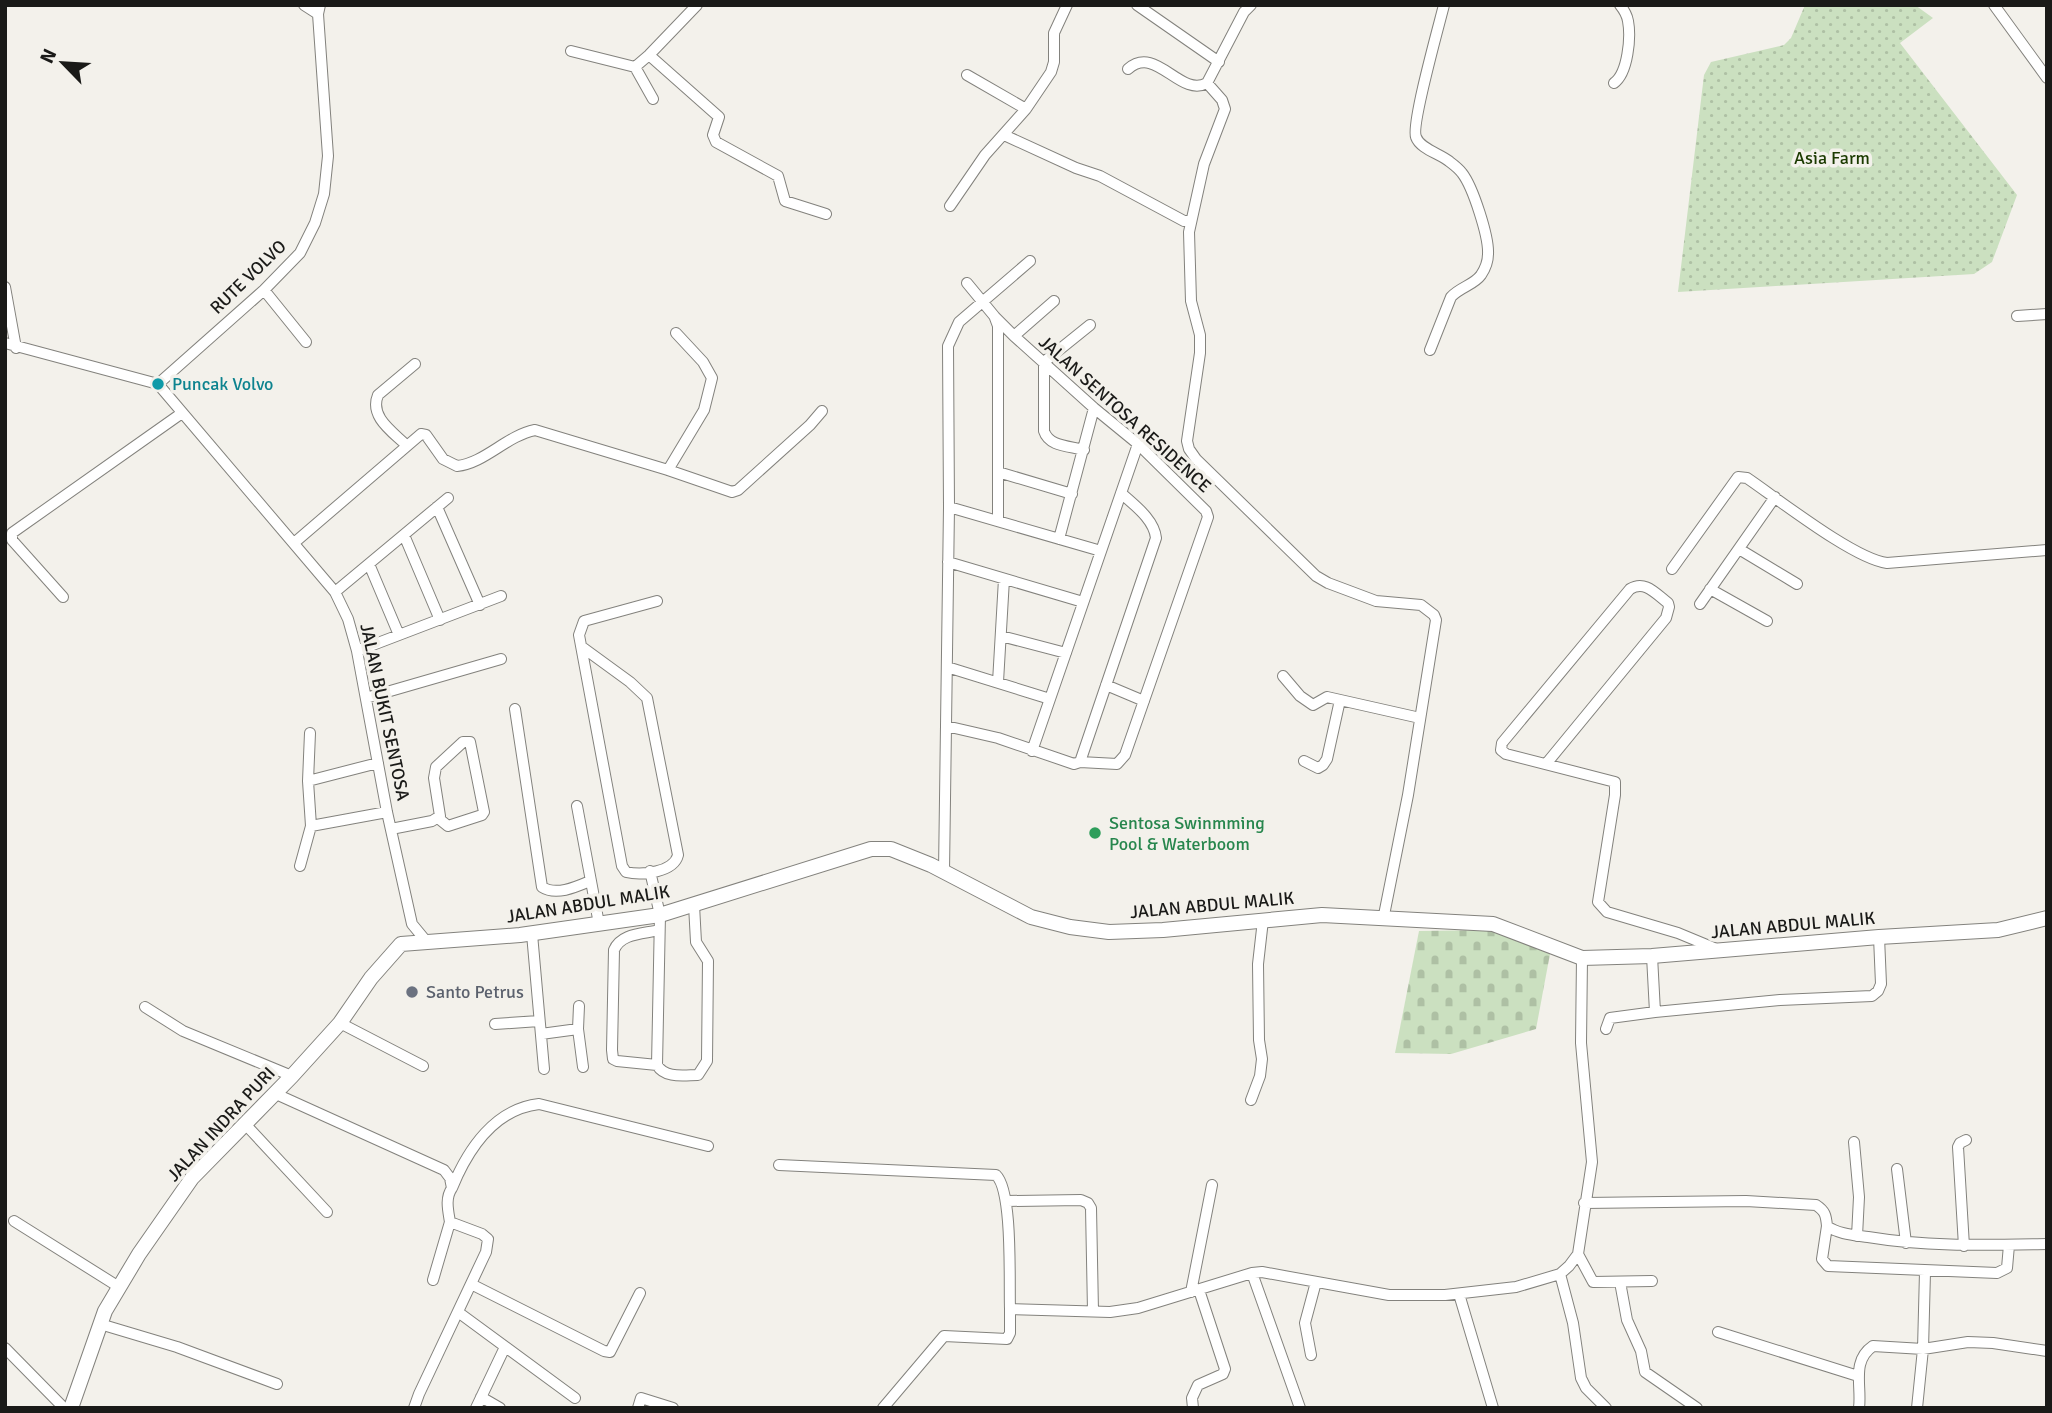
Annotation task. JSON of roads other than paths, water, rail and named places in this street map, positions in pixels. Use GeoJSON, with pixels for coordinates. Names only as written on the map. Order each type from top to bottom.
{"type":"FeatureCollection","features":[{"type":"Feature","properties":{"kind":"street"},"geometry":{"type":"LineString","coordinates":[[304,5],[319,10]]}},
{"type":"Feature","properties":{"kind":"street"},"geometry":{"type":"LineString","coordinates":[[635,67],[697,5]]}},
{"type":"Feature","properties":{"kind":"street"},"geometry":{"type":"LineString","coordinates":[[950,206],[985,155],[1026,110],[1051,72],[1054,62],[1054,33],[1067,5]]}},
{"type":"Feature","properties":{"kind":"street"},"geometry":{"type":"LineString","coordinates":[[1137,5],[1219,62]]}},
{"type":"Feature","properties":{"kind":"street"},"geometry":{"type":"LineString","coordinates":[[1430,349],[1451,297],[1457,290],[1475,282],[1488,257],[1488,244],[1463,174],[1450,161],[1423,145],[1416,139],[1415,134],[1444,5]]}},
{"type":"Feature","properties":{"kind":"street"},"geometry":{"type":"LineString","coordinates":[[1614,82],[1621,78],[1625,69],[1629,27],[1628,17],[1620,5]]}},
{"type":"Feature","properties":{"kind":"street"},"geometry":{"type":"LineString","coordinates":[[1994,5],[2047,78]]}},
{"type":"Feature","properties":{"kind":"street"},"geometry":{"type":"LineString","coordinates":[[1128,69],[1135,62],[1144,61],[1189,84],[1198,86],[1207,83],[1246,7]]}},
{"type":"Feature","properties":{"kind":"street","name":"RUTE VOLVO"},"geometry":{"type":"LineString","coordinates":[[158,384],[264,290],[300,253],[315,223],[324,194],[328,156],[319,10]]}},
{"type":"Feature","properties":{"kind":"street"},"geometry":{"type":"LineString","coordinates":[[571,51],[635,67],[653,99]]}},
{"type":"Feature","properties":{"kind":"street"},"geometry":{"type":"LineString","coordinates":[[649,55],[719,117],[713,135],[716,142],[778,176],[785,201],[826,214]]}},
{"type":"Feature","properties":{"kind":"street"},"geometry":{"type":"LineString","coordinates":[[967,75],[1026,110]]}},
{"type":"Feature","properties":{"kind":"street"},"geometry":{"type":"LineString","coordinates":[[1207,83],[1222,100],[1225,109],[1204,164],[1190,222],[1191,301],[1200,335],[1200,353],[1187,433],[1189,449],[1196,459],[1316,576],[1376,601],[1422,605],[1436,620],[1408,795],[1384,920]]}},
{"type":"Feature","properties":{"kind":"street"},"geometry":{"type":"LineString","coordinates":[[1004,135],[1076,169],[1100,176],[1190,222]]}},
{"type":"Feature","properties":{"kind":"street"},"geometry":{"type":"LineString","coordinates":[[943,872],[949,507],[947,346],[959,322],[1030,261]]}},
{"type":"Feature","properties":{"kind":"street","name":"JALAN SENTOSA RESIDENCE"},"geometry":{"type":"LineString","coordinates":[[967,284],[1014,336],[1138,444],[1206,511],[1208,517],[1125,755],[1116,764],[1080,762]]}},
{"type":"Feature","properties":{"kind":"street"},"geometry":{"type":"LineString","coordinates":[[5,287],[11,346],[158,384]]}},
{"type":"Feature","properties":{"kind":"street"},"geometry":{"type":"LineString","coordinates":[[264,290],[306,342]]}},
{"type":"Feature","properties":{"kind":"street"},"geometry":{"type":"LineString","coordinates":[[1014,336],[1054,301]]}},
{"type":"Feature","properties":{"kind":"street"},"geometry":{"type":"LineString","coordinates":[[2017,316],[2047,314]]}},
{"type":"Feature","properties":{"kind":"street"},"geometry":{"type":"LineString","coordinates":[[995,317],[998,326],[998,521]]}},
{"type":"Feature","properties":{"kind":"street"},"geometry":{"type":"LineString","coordinates":[[1084,450],[1051,442],[1046,437],[1044,362],[1090,325]]}},
{"type":"Feature","properties":{"kind":"street"},"geometry":{"type":"LineString","coordinates":[[668,470],[704,410],[712,378],[703,362],[676,332]]}},
{"type":"Feature","properties":{"kind":"street"},"geometry":{"type":"LineString","coordinates":[[407,445],[382,422],[375,403],[378,396],[415,364]]}},
{"type":"Feature","properties":{"kind":"street","name":"JALAN BUKIT SENTOSA"},"geometry":{"type":"LineString","coordinates":[[158,384],[335,592],[344,607],[357,651],[387,812],[412,924],[426,941]]}},
{"type":"Feature","properties":{"kind":"street"},"geometry":{"type":"LineString","coordinates":[[1059,539],[1094,408]]}},
{"type":"Feature","properties":{"kind":"street"},"geometry":{"type":"LineString","coordinates":[[294,543],[418,435],[423,434],[451,465],[465,466],[521,433],[534,430],[668,470],[726,492],[738,490],[822,411]]}},
{"type":"Feature","properties":{"kind":"street"},"geometry":{"type":"LineString","coordinates":[[63,597],[12,540],[12,533],[183,413]]}},
{"type":"Feature","properties":{"kind":"street"},"geometry":{"type":"LineString","coordinates":[[1032,751],[1138,444]]}},
{"type":"Feature","properties":{"kind":"street"},"geometry":{"type":"LineString","coordinates":[[998,472],[1072,494]]}},
{"type":"Feature","properties":{"kind":"street"},"geometry":{"type":"LineString","coordinates":[[1672,569],[1738,477],[1747,478],[1875,562],[2047,551]]}},
{"type":"Feature","properties":{"kind":"street"},"geometry":{"type":"LineString","coordinates":[[946,726],[998,738],[1074,764],[1080,762],[1156,538],[1156,530],[1150,522],[1121,493]]}},
{"type":"Feature","properties":{"kind":"street"},"geometry":{"type":"LineString","coordinates":[[1700,604],[1775,497]]}},
{"type":"Feature","properties":{"kind":"street"},"geometry":{"type":"LineString","coordinates":[[335,592],[448,498]]}},
{"type":"Feature","properties":{"kind":"street"},"geometry":{"type":"LineString","coordinates":[[437,507],[480,605]]}},
{"type":"Feature","properties":{"kind":"street"},"geometry":{"type":"LineString","coordinates":[[949,507],[1101,551]]}},
{"type":"Feature","properties":{"kind":"street"},"geometry":{"type":"LineString","coordinates":[[404,535],[440,620]]}},
{"type":"Feature","properties":{"kind":"street"},"geometry":{"type":"LineString","coordinates":[[1739,549],[1797,584]]}},
{"type":"Feature","properties":{"kind":"street"},"geometry":{"type":"LineString","coordinates":[[948,562],[1083,602]]}},
{"type":"Feature","properties":{"kind":"street"},"geometry":{"type":"LineString","coordinates":[[369,564],[399,635]]}},
{"type":"Feature","properties":{"kind":"street"},"geometry":{"type":"LineString","coordinates":[[998,682],[1004,579]]}},
{"type":"Feature","properties":{"kind":"street"},"geometry":{"type":"LineString","coordinates":[[1546,764],[1666,618],[1668,603],[1644,585],[1637,584],[1630,589],[1502,743],[1502,750],[1506,754],[1546,764],[1612,780],[1616,784],[1598,902],[1607,912],[1678,933],[1719,950]]}},
{"type":"Feature","properties":{"kind":"street"},"geometry":{"type":"LineString","coordinates":[[1710,589],[1767,621]]}},
{"type":"Feature","properties":{"kind":"street"},"geometry":{"type":"LineString","coordinates":[[357,651],[501,596]]}},
{"type":"Feature","properties":{"kind":"street"},"geometry":{"type":"LineString","coordinates":[[582,647],[642,691],[651,710],[678,855],[676,862],[670,867],[633,874],[626,872],[622,866],[579,635],[584,621],[657,601]]}},
{"type":"Feature","properties":{"kind":"street"},"geometry":{"type":"LineString","coordinates":[[1001,636],[1066,653]]}},
{"type":"Feature","properties":{"kind":"street"},"geometry":{"type":"LineString","coordinates":[[366,698],[501,659]]}},
{"type":"Feature","properties":{"kind":"street"},"geometry":{"type":"LineString","coordinates":[[947,667],[1050,699]]}},
{"type":"Feature","properties":{"kind":"street"},"geometry":{"type":"LineString","coordinates":[[1283,676],[1309,704],[1313,705],[1327,696],[1420,718]]}},
{"type":"Feature","properties":{"kind":"street"},"geometry":{"type":"LineString","coordinates":[[1106,685],[1144,701]]}},
{"type":"Feature","properties":{"kind":"street"},"geometry":{"type":"LineString","coordinates":[[1304,761],[1318,768],[1327,760],[1340,700]]}},
{"type":"Feature","properties":{"kind":"street"},"geometry":{"type":"LineString","coordinates":[[515,709],[542,887],[553,891],[574,888],[590,881]]}},
{"type":"Feature","properties":{"kind":"street"},"geometry":{"type":"LineString","coordinates":[[300,866],[311,827],[310,733]]}},
{"type":"Feature","properties":{"kind":"street"},"geometry":{"type":"LineString","coordinates":[[463,742],[470,742],[484,812],[448,826],[438,818],[441,812],[434,778],[436,767],[463,742]]}},
{"type":"Feature","properties":{"kind":"street"},"geometry":{"type":"LineString","coordinates":[[309,781],[378,763]]}},
{"type":"Feature","properties":{"kind":"street"},"geometry":{"type":"LineString","coordinates":[[577,806],[599,924]]}},
{"type":"Feature","properties":{"kind":"street"},"geometry":{"type":"LineString","coordinates":[[311,827],[387,812]]}},
{"type":"Feature","properties":{"kind":"street"},"geometry":{"type":"LineString","coordinates":[[391,829],[438,818]]}},
{"type":"Feature","properties":{"kind":"street","name":"JALAN ABDUL MALIK"},"geometry":{"type":"LineString","coordinates":[[401,944],[532,934],[599,924],[660,923],[694,905],[871,849],[891,849],[1031,917],[1070,927],[1109,932],[1163,930],[1322,915],[1493,924],[1583,958],[1653,956],[1998,930],[2047,918]]}},
{"type":"Feature","properties":{"kind":"street"},"geometry":{"type":"LineString","coordinates":[[650,871],[660,923],[657,1065],[660,1071],[669,1075],[698,1075],[707,1060],[708,961],[696,942],[694,905]]}},
{"type":"Feature","properties":{"kind":"street"},"geometry":{"type":"LineString","coordinates":[[1251,1100],[1260,1076],[1262,1059],[1259,1040],[1258,964],[1262,919]]}},
{"type":"Feature","properties":{"kind":"street"},"geometry":{"type":"LineString","coordinates":[[657,1065],[613,1059],[614,950],[624,937],[660,923]]}},
{"type":"Feature","properties":{"kind":"street","name":"JALAN INDRA PURI"},"geometry":{"type":"LineString","coordinates":[[71,1408],[100,1324],[119,1287],[192,1178],[276,1094],[340,1023],[371,978],[401,944],[412,924]]}},
{"type":"Feature","properties":{"kind":"street"},"geometry":{"type":"LineString","coordinates":[[532,934],[544,1069]]}},
{"type":"Feature","properties":{"kind":"street"},"geometry":{"type":"LineString","coordinates":[[1606,1029],[1610,1018],[1656,1012],[1780,1000],[1872,996],[1881,984],[1879,937]]}},
{"type":"Feature","properties":{"kind":"street"},"geometry":{"type":"LineString","coordinates":[[1653,956],[1656,1012]]}},
{"type":"Feature","properties":{"kind":"street"},"geometry":{"type":"LineString","coordinates":[[1010,1309],[1093,1311],[1138,1308],[1237,1275],[1262,1272],[1390,1295],[1459,1294],[1516,1287],[1560,1274],[1578,1254],[1592,1162],[1581,1043],[1583,958]]}},
{"type":"Feature","properties":{"kind":"street"},"geometry":{"type":"LineString","coordinates":[[579,1006],[578,1029],[583,1067]]}},
{"type":"Feature","properties":{"kind":"street"},"geometry":{"type":"LineString","coordinates":[[145,1007],[183,1031],[292,1076]]}},
{"type":"Feature","properties":{"kind":"street"},"geometry":{"type":"LineString","coordinates":[[495,1024],[539,1021]]}},
{"type":"Feature","properties":{"kind":"street"},"geometry":{"type":"LineString","coordinates":[[340,1023],[423,1066]]}},
{"type":"Feature","properties":{"kind":"street"},"geometry":{"type":"LineString","coordinates":[[541,1034],[578,1029]]}},
{"type":"Feature","properties":{"kind":"street"},"geometry":{"type":"LineString","coordinates":[[276,1094],[436,1164],[450,1178],[452,1188]]}},
{"type":"Feature","properties":{"kind":"street"},"geometry":{"type":"LineString","coordinates":[[433,1280],[450,1222],[447,1207],[452,1188],[469,1155],[503,1116],[528,1105],[539,1104],[708,1146]]}},
{"type":"Feature","properties":{"kind":"street"},"geometry":{"type":"LineString","coordinates":[[246,1125],[327,1212]]}},
{"type":"Feature","properties":{"kind":"street"},"geometry":{"type":"LineString","coordinates":[[1964,1246],[1958,1147],[1959,1143],[1966,1140]]}},
{"type":"Feature","properties":{"kind":"street"},"geometry":{"type":"LineString","coordinates":[[1854,1142],[1859,1197],[1857,1236]]}},
{"type":"Feature","properties":{"kind":"street"},"geometry":{"type":"LineString","coordinates":[[779,1165],[996,1175],[1000,1179],[1007,1201],[1010,1309],[1010,1333],[1007,1339],[944,1336],[883,1408]]}},
{"type":"Feature","properties":{"kind":"street"},"geometry":{"type":"LineString","coordinates":[[1897,1169],[1906,1243]]}},
{"type":"Feature","properties":{"kind":"street"},"geometry":{"type":"LineString","coordinates":[[1193,1408],[1192,1398],[1198,1385],[1219,1377],[1225,1369],[1195,1291],[1212,1185]]}},
{"type":"Feature","properties":{"kind":"street"},"geometry":{"type":"LineString","coordinates":[[1007,1201],[1081,1200],[1088,1203],[1091,1208],[1093,1311]]}},
{"type":"Feature","properties":{"kind":"street"},"geometry":{"type":"LineString","coordinates":[[1584,1203],[1735,1201],[1816,1205],[1826,1214],[1822,1259],[1828,1266],[1997,1273],[2007,1268],[2009,1245]]}},
{"type":"Feature","properties":{"kind":"street"},"geometry":{"type":"LineString","coordinates":[[14,1221],[119,1287]]}},
{"type":"Feature","properties":{"kind":"street"},"geometry":{"type":"LineString","coordinates":[[414,1408],[489,1245],[488,1239],[482,1234],[450,1222]]}},
{"type":"Feature","properties":{"kind":"street"},"geometry":{"type":"LineString","coordinates":[[1826,1226],[1857,1236],[1906,1243],[1964,1246],[2047,1244]]}},
{"type":"Feature","properties":{"kind":"street"},"geometry":{"type":"LineString","coordinates":[[1578,1254],[1593,1282],[1652,1281]]}},
{"type":"Feature","properties":{"kind":"street"},"geometry":{"type":"LineString","coordinates":[[1917,1408],[1923,1349],[1925,1272]]}},
{"type":"Feature","properties":{"kind":"street"},"geometry":{"type":"LineString","coordinates":[[1252,1273],[1300,1408]]}},
{"type":"Feature","properties":{"kind":"street"},"geometry":{"type":"LineString","coordinates":[[1560,1274],[1573,1323],[1581,1378],[1586,1388],[1606,1408]]}},
{"type":"Feature","properties":{"kind":"street"},"geometry":{"type":"LineString","coordinates":[[1311,1355],[1305,1323],[1316,1282]]}},
{"type":"Feature","properties":{"kind":"street"},"geometry":{"type":"LineString","coordinates":[[1620,1282],[1627,1320],[1641,1351],[1645,1372],[1694,1406]]}},
{"type":"Feature","properties":{"kind":"street"},"geometry":{"type":"LineString","coordinates":[[471,1284],[610,1352],[640,1293]]}},
{"type":"Feature","properties":{"kind":"street"},"geometry":{"type":"LineString","coordinates":[[1459,1294],[1493,1408]]}},
{"type":"Feature","properties":{"kind":"street"},"geometry":{"type":"LineString","coordinates":[[458,1312],[575,1398]]}},
{"type":"Feature","properties":{"kind":"street"},"geometry":{"type":"LineString","coordinates":[[100,1324],[177,1347],[277,1384]]}},
{"type":"Feature","properties":{"kind":"street"},"geometry":{"type":"LineString","coordinates":[[1718,1332],[1858,1376]]}},
{"type":"Feature","properties":{"kind":"street"},"geometry":{"type":"LineString","coordinates":[[1859,1408],[1858,1376],[1861,1359],[1873,1346],[1923,1349],[1968,1342],[2047,1351]]}},
{"type":"Feature","properties":{"kind":"street"},"geometry":{"type":"LineString","coordinates":[[500,1408],[478,1403],[505,1347]]}},
{"type":"Feature","properties":{"kind":"street"},"geometry":{"type":"LineString","coordinates":[[5,1348],[64,1408]]}},
{"type":"Feature","properties":{"kind":"street"},"geometry":{"type":"LineString","coordinates":[[638,1408],[641,1398],[673,1408]]}},
{"type":"Feature","properties":{"kind":"place","name":"Puncak Volvo"},"geometry":{"type":"Point","coordinates":[158,384]}},
{"type":"Feature","properties":{"kind":"place","name":"Sentosa Swinmming Pool & Waterboom"},"geometry":{"type":"Point","coordinates":[1095,833]}},
{"type":"Feature","properties":{"kind":"place","name":"Santo Petrus"},"geometry":{"type":"Point","coordinates":[412,992]}},
{"type":"Feature","properties":{"kind":"park label","name":"Asia Farm"},"geometry":{"type":"Point","coordinates":[1832,158]}}]}
